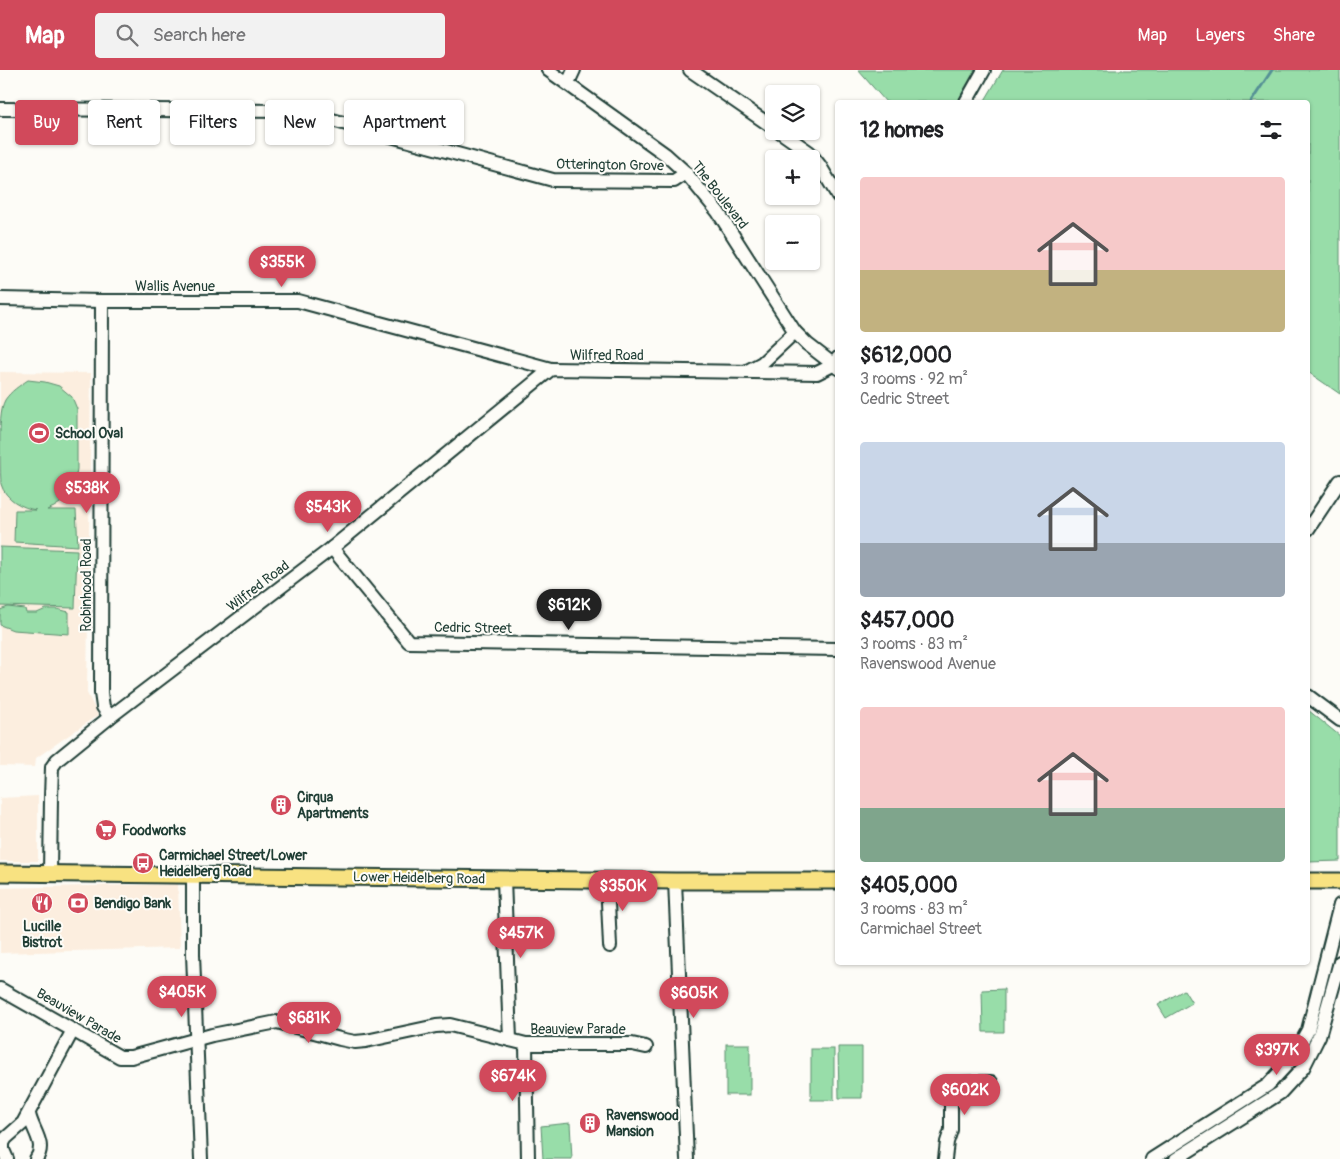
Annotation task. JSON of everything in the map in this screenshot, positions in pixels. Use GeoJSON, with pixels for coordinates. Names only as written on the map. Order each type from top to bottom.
{"type":"FeatureCollection","features":[{"type":"Feature","properties":{"kind":"main road","name":"Lower Heidelberg Road"},"geometry":{"type":"LineString","coordinates":[[0,873],[674,881],[835,881]]}},
{"type":"Feature","properties":{"kind":"main road"},"geometry":{"type":"LineString","coordinates":[[1310,881],[1340,881]]}},
{"type":"Feature","properties":{"kind":"street","name":"The Boulevard"},"geometry":{"type":"LineString","coordinates":[[548,70],[665,154],[686,173],[718,212],[795,332],[807,344],[835,363]]}},
{"type":"Feature","properties":{"kind":"street"},"geometry":{"type":"LineString","coordinates":[[568,83],[574,70]]}},
{"type":"Feature","properties":{"kind":"street"},"geometry":{"type":"LineString","coordinates":[[690,70],[765,122]]}},
{"type":"Feature","properties":{"kind":"street"},"geometry":{"type":"LineString","coordinates":[[967,100],[984,70]]}},
{"type":"Feature","properties":{"kind":"street","name":"Otterington Grove"},"geometry":{"type":"LineString","coordinates":[[0,109],[299,111],[553,180],[674,181],[686,173]]}},
{"type":"Feature","properties":{"kind":"street"},"geometry":{"type":"LineString","coordinates":[[792,140],[809,152],[835,191]]}},
{"type":"Feature","properties":{"kind":"street","name":"Wallis Avenue"},"geometry":{"type":"LineString","coordinates":[[0,299],[298,301],[552,370]]}},
{"type":"Feature","properties":{"kind":"street","name":"Robinhood Road"},"geometry":{"type":"LineString","coordinates":[[102,301],[101,693],[103,706],[110,717]]}},
{"type":"Feature","properties":{"kind":"street"},"geometry":{"type":"LineString","coordinates":[[747,371],[762,363],[795,332]]}},
{"type":"Feature","properties":{"kind":"street","name":"Wilfred Road"},"geometry":{"type":"LineString","coordinates":[[50,873],[52,767],[57,760],[110,717],[332,548],[552,370],[817,372],[835,364]]}},
{"type":"Feature","properties":{"kind":"street"},"geometry":{"type":"LineString","coordinates":[[1310,521],[1340,482]]}},
{"type":"Feature","properties":{"kind":"street","name":"Cedric Street"},"geometry":{"type":"LineString","coordinates":[[332,548],[409,642],[835,649]]}},
{"type":"Feature","properties":{"kind":"street"},"geometry":{"type":"LineString","coordinates":[[1310,698],[1340,720]]}},
{"type":"Feature","properties":{"kind":"street"},"geometry":{"type":"LineString","coordinates":[[193,875],[193,954],[201,1159]]}},
{"type":"Feature","properties":{"kind":"street"},"geometry":{"type":"LineString","coordinates":[[504,879],[510,1040]]}},
{"type":"Feature","properties":{"kind":"street"},"geometry":{"type":"LineString","coordinates":[[607,880],[610,946]]}},
{"type":"Feature","properties":{"kind":"street"},"geometry":{"type":"LineString","coordinates":[[674,881],[687,1159]]}},
{"type":"Feature","properties":{"kind":"street"},"geometry":{"type":"LineString","coordinates":[[1152,1159],[1268,1085],[1292,1059],[1308,1030],[1340,905]]}},
{"type":"Feature","properties":{"kind":"street"},"geometry":{"type":"LineString","coordinates":[[1176,1159],[1280,1093],[1303,1068],[1318,1036],[1340,962]]}},
{"type":"Feature","properties":{"kind":"street","name":"Beauview Parade"},"geometry":{"type":"LineString","coordinates":[[0,989],[120,1057],[131,1058],[212,1035],[277,1022],[355,1042],[450,1024],[526,1044],[632,1044],[646,1047]]}},
{"type":"Feature","properties":{"kind":"street"},"geometry":{"type":"LineString","coordinates":[[8,1159],[3,1150],[3,1143],[6,1138],[18,1129],[29,1114],[73,1030]]}},
{"type":"Feature","properties":{"kind":"street"},"geometry":{"type":"LineString","coordinates":[[526,1044],[528,1159]]}},
{"type":"Feature","properties":{"kind":"street"},"geometry":{"type":"LineString","coordinates":[[944,1159],[951,1130],[951,1098],[954,1086],[960,1083],[991,1082]]}},
{"type":"Feature","properties":{"kind":"street"},"geometry":{"type":"LineString","coordinates":[[29,1114],[41,1145],[36,1159]]}},
{"type":"Feature","properties":{"kind":"shaded area"},"geometry":{"type":"Polygon","coordinates":[[[0,372],[91,373],[87,693],[98,715],[36,758],[35,767],[0,766],[0,372]]]}},
{"type":"Feature","properties":{"kind":"shaded area"},"geometry":{"type":"Polygon","coordinates":[[[38,796],[38,861],[0,861],[0,798],[38,796]]]}},
{"type":"Feature","properties":{"kind":"shaded area"},"geometry":{"type":"Polygon","coordinates":[[[178,884],[180,948],[0,953],[0,888],[178,884]]]}},
{"type":"Feature","properties":{"kind":"green space"},"geometry":{"type":"Polygon","coordinates":[[[858,70],[975,70],[958,100],[884,100],[858,70]]]}},
{"type":"Feature","properties":{"kind":"green space"},"geometry":{"type":"Polygon","coordinates":[[[1003,70],[1340,70],[1340,394],[1310,373],[1310,100],[985,100],[1003,70]]]}},
{"type":"Feature","properties":{"kind":"green space","name":"School Oval"},"geometry":{"type":"Polygon","coordinates":[[[28,380],[59,386],[72,397],[77,409],[77,469],[73,492],[66,499],[47,510],[76,510],[78,546],[14,542],[15,510],[36,510],[15,502],[6,494],[1,484],[1,418],[5,400],[13,391],[28,380]]]}},
{"type":"Feature","properties":{"kind":"green space"},"geometry":{"type":"Polygon","coordinates":[[[0,547],[77,550],[75,608],[0,606],[0,547]]]}},
{"type":"Feature","properties":{"kind":"green space"},"geometry":{"type":"Polygon","coordinates":[[[8,607],[25,609],[26,613],[37,613],[46,609],[69,612],[69,634],[13,630],[0,625],[0,610],[8,607]]]}},
{"type":"Feature","properties":{"kind":"green space"},"geometry":{"type":"Polygon","coordinates":[[[1310,712],[1340,736],[1340,861],[1310,862],[1310,712]]]}},
{"type":"Feature","properties":{"kind":"green space"},"geometry":{"type":"Polygon","coordinates":[[[1004,989],[1004,1032],[983,1032],[982,990],[1004,989]]]}},
{"type":"Feature","properties":{"kind":"green space"},"geometry":{"type":"Polygon","coordinates":[[[1184,990],[1192,1003],[1166,1018],[1158,1005],[1184,990]]]}},
{"type":"Feature","properties":{"kind":"green space"},"geometry":{"type":"Polygon","coordinates":[[[726,1044],[750,1044],[750,1095],[726,1095],[726,1044]]]}},
{"type":"Feature","properties":{"kind":"green space"},"geometry":{"type":"Polygon","coordinates":[[[838,1047],[862,1047],[862,1098],[839,1098],[838,1047]]]}},
{"type":"Feature","properties":{"kind":"green space"},"geometry":{"type":"Polygon","coordinates":[[[811,1049],[834,1049],[834,1100],[811,1100],[811,1049]]]}},
{"type":"Feature","properties":{"kind":"green space"},"geometry":{"type":"Polygon","coordinates":[[[570,1123],[572,1159],[543,1159],[541,1126],[570,1123]]]}},
{"type":"Feature","properties":{"kind":"waterway"},"geometry":{"type":"LineString","coordinates":[[1252,100],[1272,70]]}},
{"type":"Feature","properties":{"kind":"place","name":"School Oval"},"geometry":{"type":"Point","coordinates":[39,433]}},
{"type":"Feature","properties":{"kind":"place","name":"Cirqua Apartments"},"geometry":{"type":"Point","coordinates":[281,805]}},
{"type":"Feature","properties":{"kind":"place","name":"Foodworks"},"geometry":{"type":"Point","coordinates":[106,830]}},
{"type":"Feature","properties":{"kind":"place","name":"Carmichael Street/Lower Heidelberg Road"},"geometry":{"type":"Point","coordinates":[143,863]}},
{"type":"Feature","properties":{"kind":"place","name":"Lucille Bistrot"},"geometry":{"type":"Point","coordinates":[42,903]}},
{"type":"Feature","properties":{"kind":"place","name":"Bendigo Bank"},"geometry":{"type":"Point","coordinates":[78,903]}},
{"type":"Feature","properties":{"kind":"place","name":"Ravenswood Mansion"},"geometry":{"type":"Point","coordinates":[590,1123]}}]}
